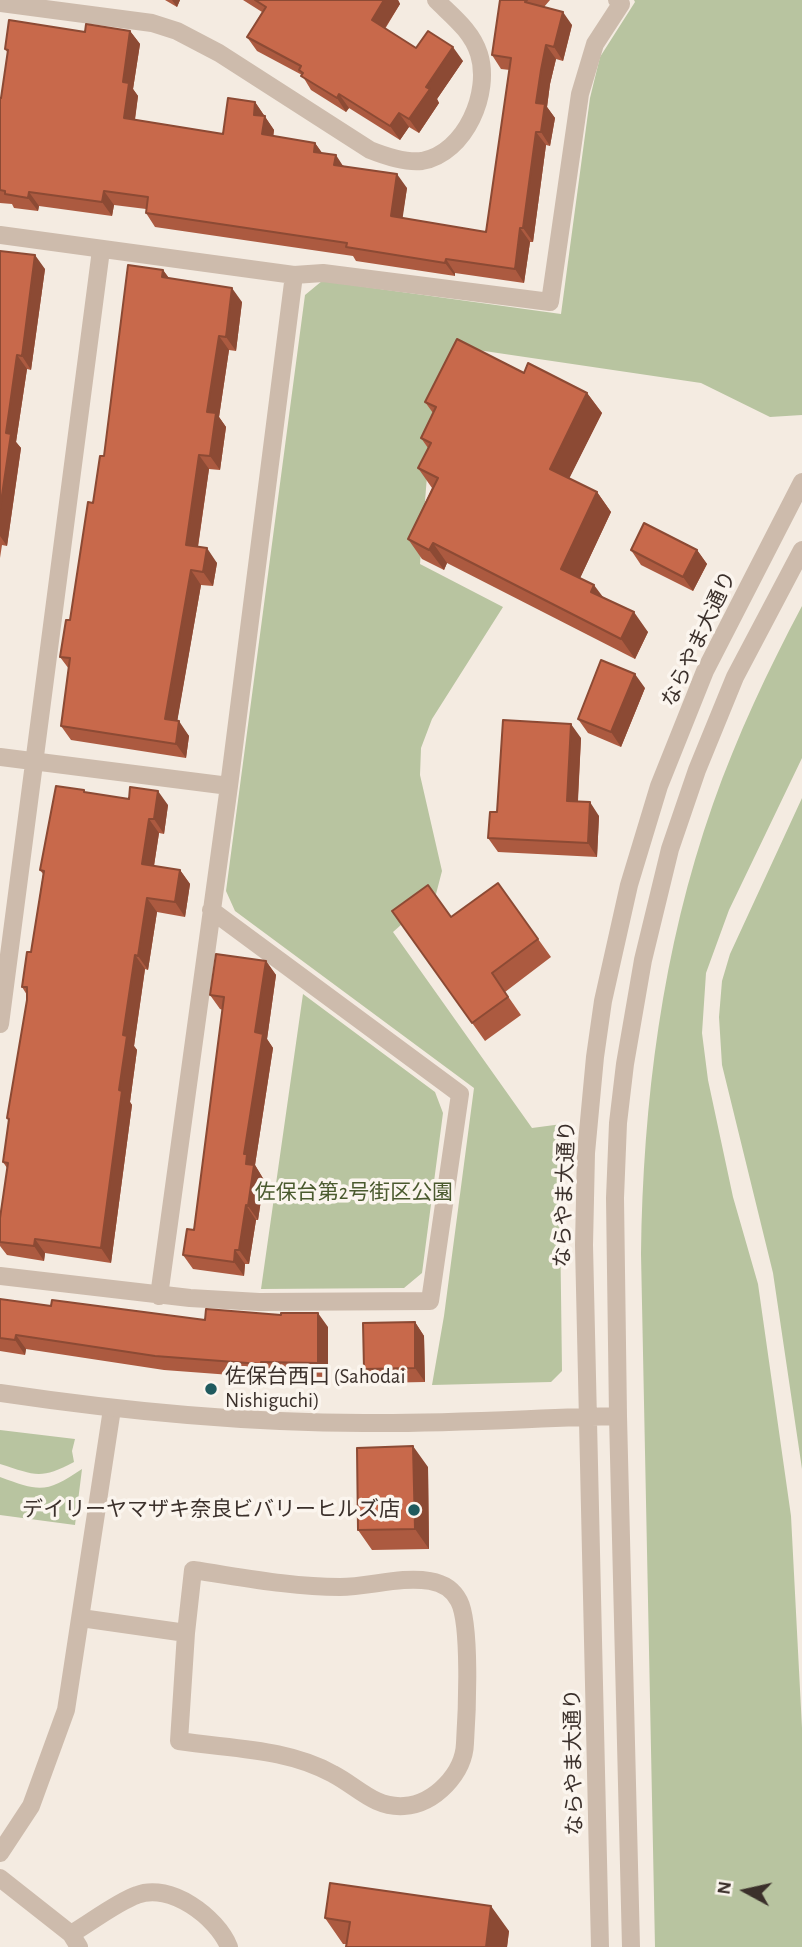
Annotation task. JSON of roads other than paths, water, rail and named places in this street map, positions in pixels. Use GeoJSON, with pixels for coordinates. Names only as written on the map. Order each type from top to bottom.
{"type":"FeatureCollection","features":[{"type":"Feature","properties":{"kind":"street"},"geometry":{"type":"LineString","coordinates":[[5,2],[152,23],[177,30],[219,53],[370,150],[387,157],[422,160],[443,153],[463,133],[479,103],[483,81],[479,52],[465,27],[436,0]]}},
{"type":"Feature","properties":{"kind":"street"},"geometry":{"type":"LineString","coordinates":[[0,235],[294,275],[323,273],[550,302],[580,94],[595,44],[621,4],[617,0]]}},
{"type":"Feature","properties":{"kind":"street"},"geometry":{"type":"LineString","coordinates":[[0,1024],[101,250]]}},
{"type":"Feature","properties":{"kind":"street"},"geometry":{"type":"LineString","coordinates":[[159,1296],[229,786],[294,275]]}},
{"type":"Feature","properties":{"kind":"street","name":"ならやま大通り"},"geometry":{"type":"LineString","coordinates":[[600,1947],[584,1245],[586,1153],[595,1057],[615,944],[629,885],[659,786],[705,671],[802,482]]}},
{"type":"Feature","properties":{"kind":"street"},"geometry":{"type":"LineString","coordinates":[[632,1947],[615,1198],[618,1123],[625,1064],[643,960],[670,849],[697,770],[735,677],[802,550]]}},
{"type":"Feature","properties":{"kind":"street"},"geometry":{"type":"LineString","coordinates":[[0,757],[229,786]]}},
{"type":"Feature","properties":{"kind":"street"},"geometry":{"type":"LineString","coordinates":[[0,1276],[159,1296],[259,1302],[430,1301],[460,1094],[211,910]]}},
{"type":"Feature","properties":{"kind":"street"},"geometry":{"type":"LineString","coordinates":[[0,1393],[112,1409],[222,1419],[365,1423],[618,1416]]}},
{"type":"Feature","properties":{"kind":"street"},"geometry":{"type":"LineString","coordinates":[[0,1853],[31,1806],[66,1710],[112,1409]]}},
{"type":"Feature","properties":{"kind":"street"},"geometry":{"type":"LineString","coordinates":[[193,1570],[314,1586],[343,1587],[428,1580],[446,1586],[459,1599],[465,1619],[465,1752],[457,1772],[433,1796],[406,1806],[384,1804],[368,1798],[334,1774],[305,1762],[278,1754],[179,1741],[186,1633],[193,1570]]}},
{"type":"Feature","properties":{"kind":"street"},"geometry":{"type":"LineString","coordinates":[[81,1618],[186,1633]]}},
{"type":"Feature","properties":{"kind":"street"},"geometry":{"type":"LineString","coordinates":[[0,1878],[75,1941],[138,1894],[163,1892],[204,1912],[229,1947]]}},
{"type":"Feature","properties":{"kind":"place","name":"佐保台西口 (Sahodai Nishiguchi)"},"geometry":{"type":"Point","coordinates":[211,1389]}},
{"type":"Feature","properties":{"kind":"place","name":"デイリーヤマザキ奈良ビバリーヒルズ店"},"geometry":{"type":"Point","coordinates":[414,1510]}},
{"type":"Feature","properties":{"kind":"park label","name":"佐保台第2号街区公園"},"geometry":{"type":"Point","coordinates":[354,1193]}}]}
